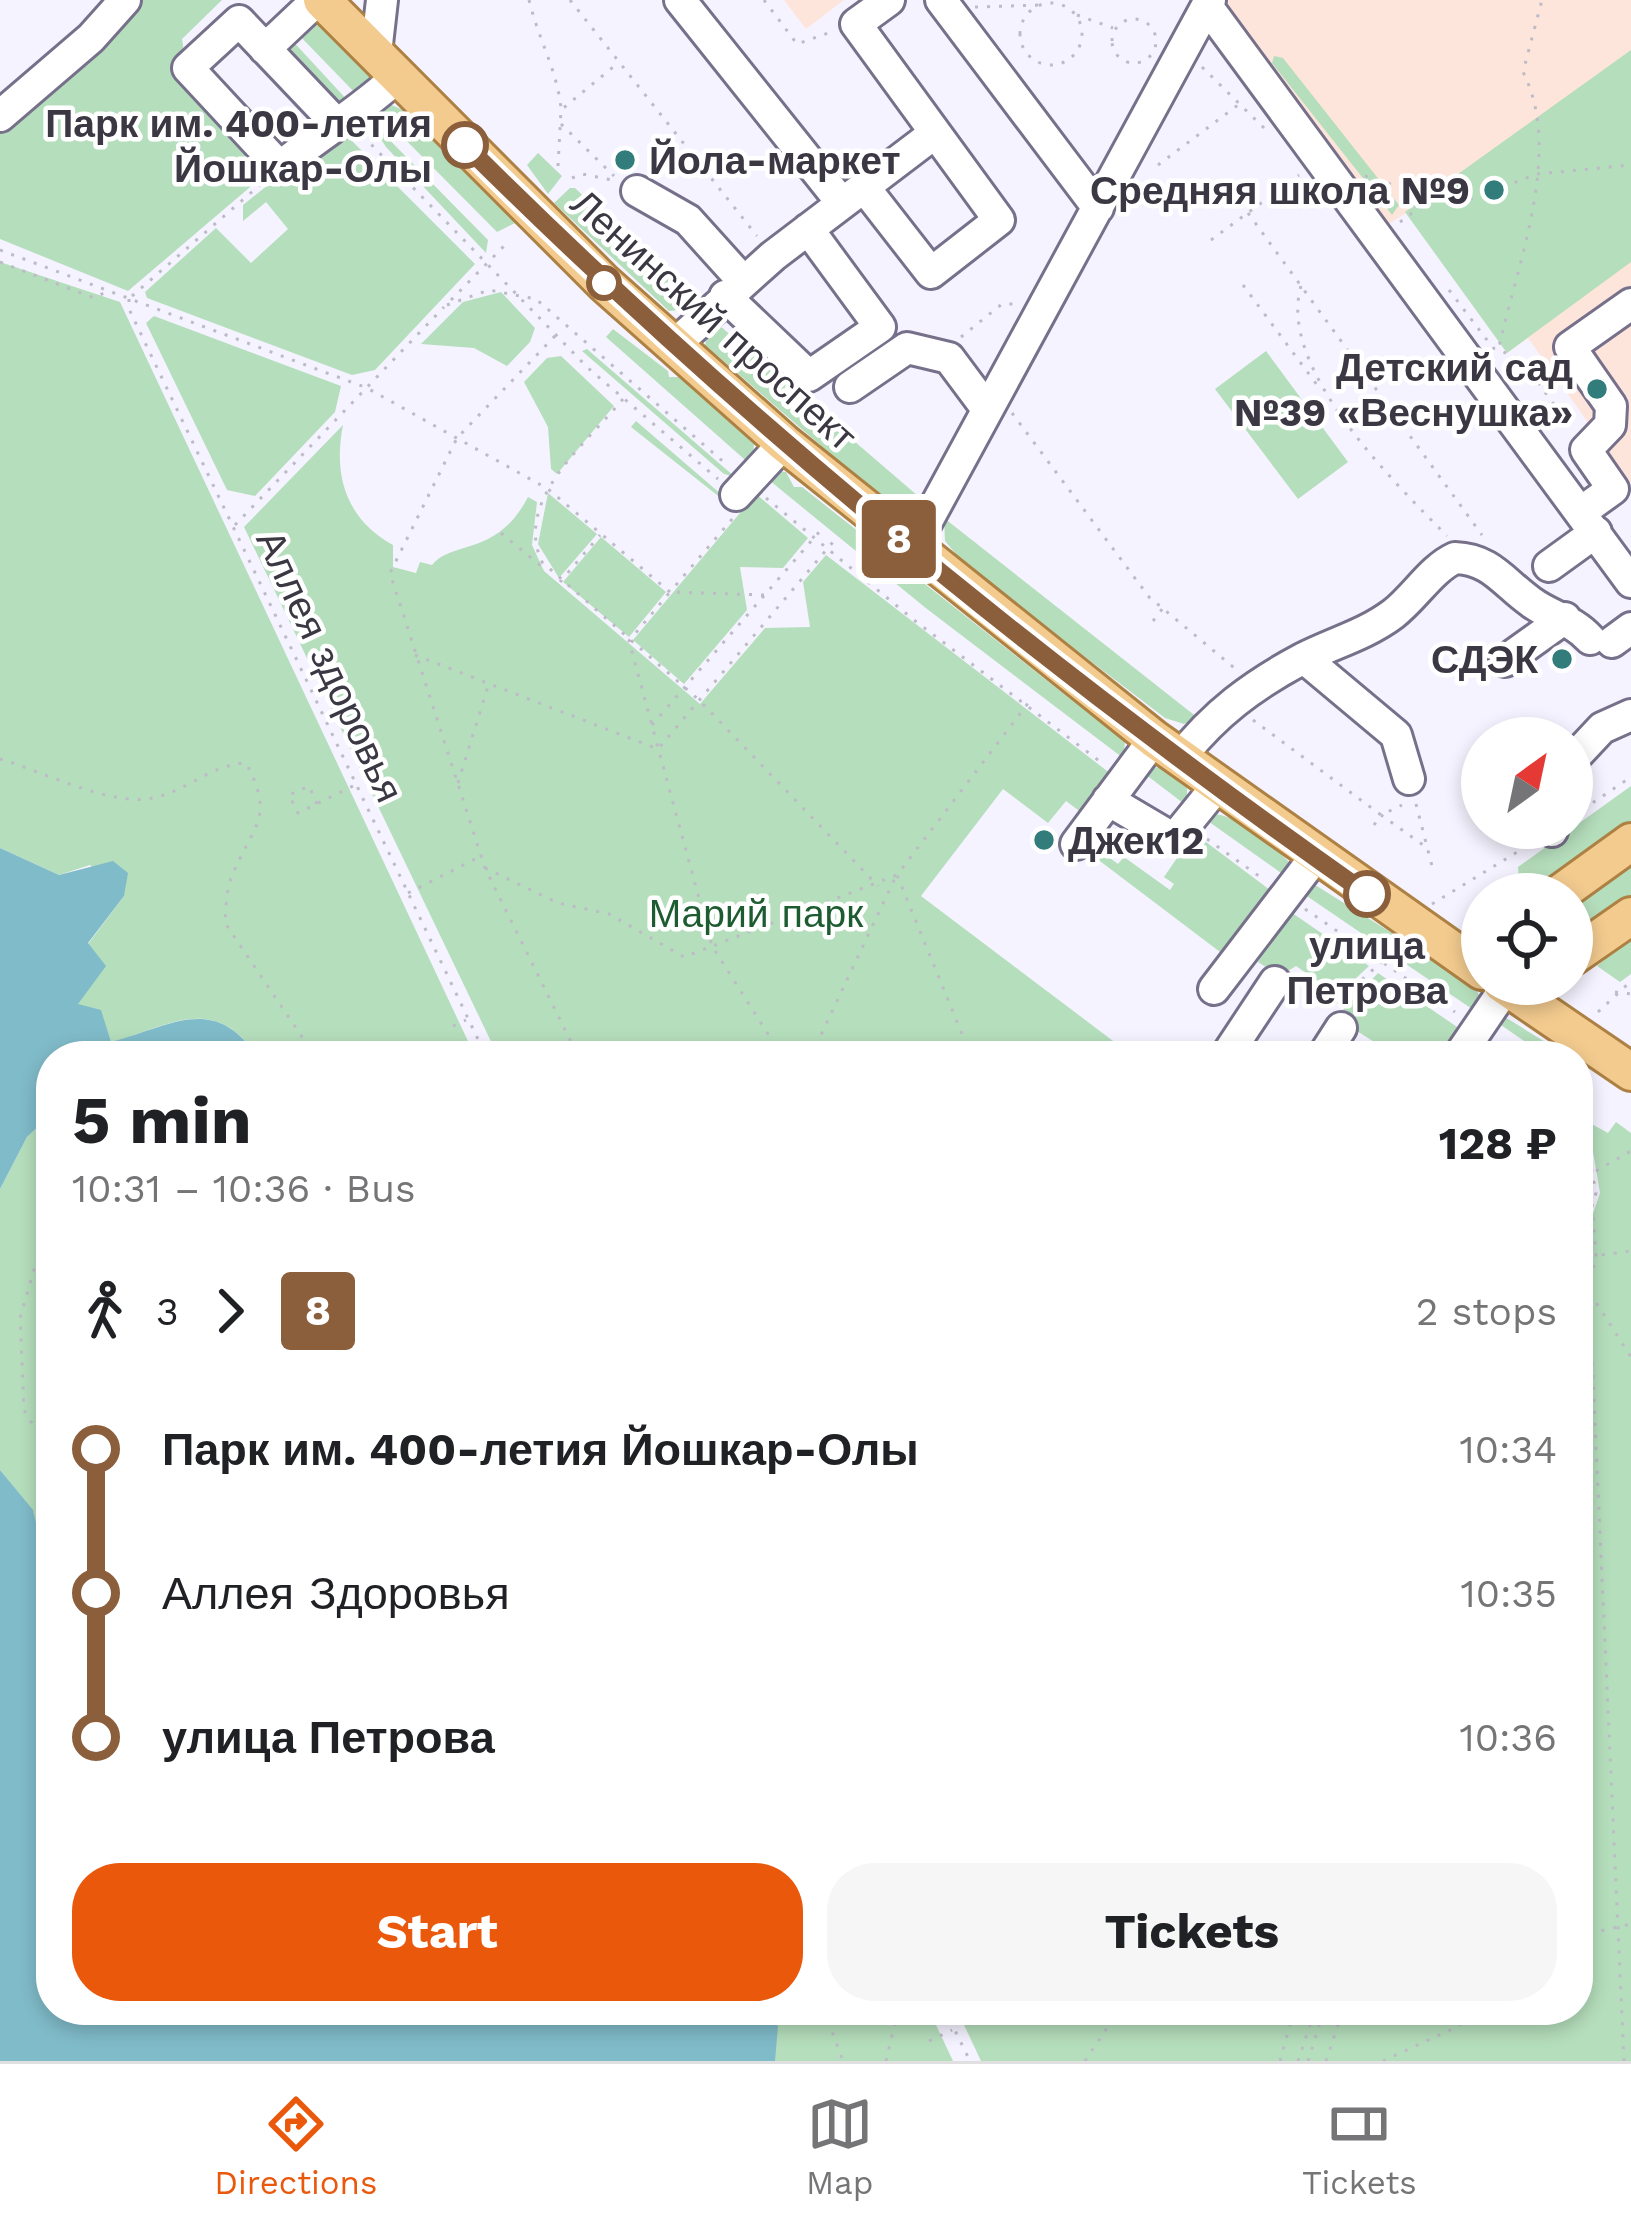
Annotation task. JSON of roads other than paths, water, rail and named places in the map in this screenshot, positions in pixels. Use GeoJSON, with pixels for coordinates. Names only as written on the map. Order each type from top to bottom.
{"type":"FeatureCollection","features":[{"type":"Feature","properties":{"kind":"main road","name":"Ленинский проспект"},"geometry":{"type":"LineString","coordinates":[[320,0],[673,346],[784,443],[912,549],[1217,786],[1315,857],[1461,951]]}},
{"type":"Feature","properties":{"kind":"main road"},"geometry":{"type":"LineString","coordinates":[[1588,873],[1631,842]]}},
{"type":"Feature","properties":{"kind":"main road"},"geometry":{"type":"LineString","coordinates":[[1593,943],[1631,916]]}},
{"type":"Feature","properties":{"kind":"main road","name":"Ленинский проспект"},"geometry":{"type":"LineString","coordinates":[[1539,1005],[1589,1041]]}},
{"type":"Feature","properties":{"kind":"main road","name":"Ленинский проспект"},"geometry":{"type":"LineString","coordinates":[[1593,1044],[1631,1072]]}},
{"type":"Feature","properties":{"kind":"street"},"geometry":{"type":"LineString","coordinates":[[0,116],[91,38],[125,0]]}},
{"type":"Feature","properties":{"kind":"street"},"geometry":{"type":"LineString","coordinates":[[265,49],[320,0]]}},
{"type":"Feature","properties":{"kind":"street"},"geometry":{"type":"LineString","coordinates":[[340,120],[238,22],[188,68],[280,167],[340,120],[365,107],[387,65],[382,0]]}},
{"type":"Feature","properties":{"kind":"street"},"geometry":{"type":"LineString","coordinates":[[680,0],[853,195],[931,274],[1000,220],[856,24],[889,0]]}},
{"type":"Feature","properties":{"kind":"street"},"geometry":{"type":"LineString","coordinates":[[941,0],[1098,208]]}},
{"type":"Feature","properties":{"kind":"street"},"geometry":{"type":"LineString","coordinates":[[912,549],[998,408],[1046,303],[1208,3],[1379,237],[1483,356],[1631,582]]}},
{"type":"Feature","properties":{"kind":"street"},"geometry":{"type":"LineString","coordinates":[[673,346],[773,256],[935,133]]}},
{"type":"Feature","properties":{"kind":"street"},"geometry":{"type":"LineString","coordinates":[[637,191],[688,220],[734,289],[809,376],[880,327],[808,229]]}},
{"type":"Feature","properties":{"kind":"street"},"geometry":{"type":"LineString","coordinates":[[1549,566],[1613,488],[1586,449],[1610,425],[1611,406],[1570,347],[1631,304]]}},
{"type":"Feature","properties":{"kind":"street"},"geometry":{"type":"LineString","coordinates":[[850,387],[907,348],[949,358],[998,408]]}},
{"type":"Feature","properties":{"kind":"street"},"geometry":{"type":"LineString","coordinates":[[747,489],[784,443]]}},
{"type":"Feature","properties":{"kind":"street"},"geometry":{"type":"LineString","coordinates":[[1076,844],[1108,800],[1167,748],[1304,658],[1360,636],[1397,611],[1443,563],[1482,555],[1532,603],[1611,636]]}},
{"type":"Feature","properties":{"kind":"street"},"geometry":{"type":"LineString","coordinates":[[1505,661],[1565,618]]}},
{"type":"Feature","properties":{"kind":"street"},"geometry":{"type":"LineString","coordinates":[[1304,658],[1396,735],[1409,779]]}},
{"type":"Feature","properties":{"kind":"street"},"geometry":{"type":"LineString","coordinates":[[1593,737],[1601,728],[1631,715]]}},
{"type":"Feature","properties":{"kind":"street"},"geometry":{"type":"LineString","coordinates":[[1108,800],[1174,839],[1217,786]]}},
{"type":"Feature","properties":{"kind":"street"},"geometry":{"type":"LineString","coordinates":[[1214,989],[1315,857]]}},
{"type":"Feature","properties":{"kind":"street"},"geometry":{"type":"LineString","coordinates":[[1236,1041],[1275,982]]}},
{"type":"Feature","properties":{"kind":"street"},"geometry":{"type":"LineString","coordinates":[[1467,1041],[1486,1005]]}},
{"type":"Feature","properties":{"kind":"street"},"geometry":{"type":"LineString","coordinates":[[1327,1041],[1332,1021]]}},
{"type":"Feature","properties":{"kind":"water"},"geometry":{"type":"Polygon","coordinates":[[[0,848],[59,875],[113,861],[128,873],[124,896],[88,943],[106,966],[78,1004],[101,1010],[111,1041],[36,1041],[36,1129],[0,1189],[0,848]]]}},
{"type":"Feature","properties":{"kind":"water"},"geometry":{"type":"Polygon","coordinates":[[[190,1019],[224,1025],[244,1041],[114,1041],[190,1019]]]}},
{"type":"Feature","properties":{"kind":"water"},"geometry":{"type":"Polygon","coordinates":[[[0,1470],[33,1510],[36,1522],[36,2025],[778,2026],[775,2061],[0,2061],[0,1470]]]}},
{"type":"Feature","properties":{"kind":"place","name":"Парк им. 400-летия Йошкар-Олы"},"geometry":{"type":"Point","coordinates":[465,145]}},
{"type":"Feature","properties":{"kind":"place","name":"Йола-маркет"},"geometry":{"type":"Point","coordinates":[625,160]}},
{"type":"Feature","properties":{"kind":"place","name":"Средняя школа №9"},"geometry":{"type":"Point","coordinates":[1494,190]}},
{"type":"Feature","properties":{"kind":"place","name":"Детский сад №39 «Веснушка»"},"geometry":{"type":"Point","coordinates":[1597,389]}},
{"type":"Feature","properties":{"kind":"place","name":"СДЭК"},"geometry":{"type":"Point","coordinates":[1562,659]}},
{"type":"Feature","properties":{"kind":"place","name":"Джек12"},"geometry":{"type":"Point","coordinates":[1044,840]}},
{"type":"Feature","properties":{"kind":"place","name":"улица Петрова"},"geometry":{"type":"Point","coordinates":[1367,894]}},
{"type":"Feature","properties":{"kind":"park label","name":"Марий парк"},"geometry":{"type":"Point","coordinates":[756,913]}}]}
